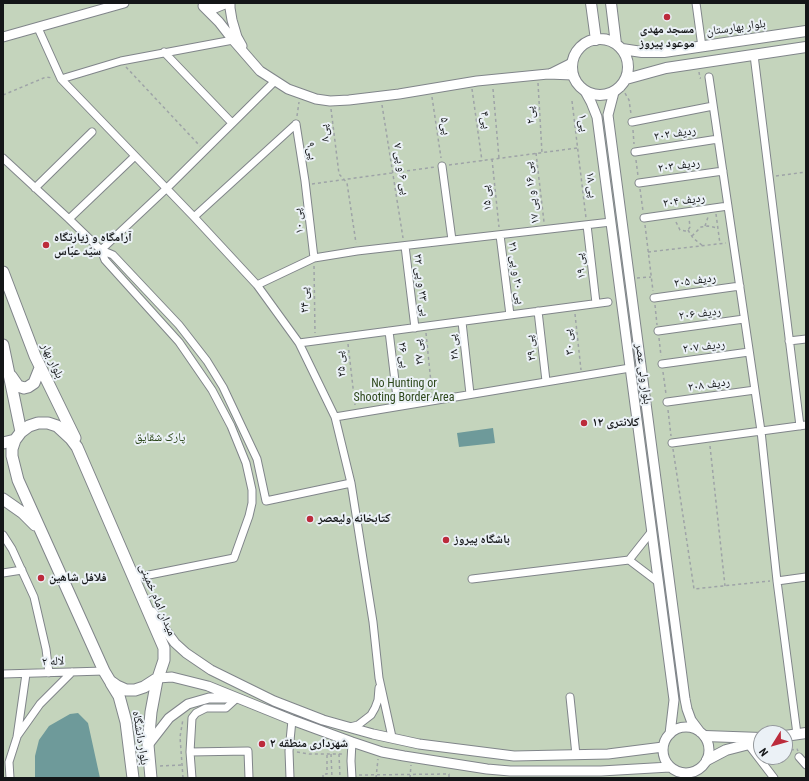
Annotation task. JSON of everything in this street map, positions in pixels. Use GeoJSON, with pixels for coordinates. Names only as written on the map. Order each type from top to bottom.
{"type":"FeatureCollection","features":[{"type":"Feature","properties":{"kind":"main road"},"geometry":{"type":"LineString","coordinates":[[591,3],[596,40]]}},
{"type":"Feature","properties":{"kind":"main road"},"geometry":{"type":"LineString","coordinates":[[611,3],[619,47],[627,58],[628,68],[620,86]]}},
{"type":"Feature","properties":{"kind":"main road","name":"بلوار بهارستان"},"geometry":{"type":"LineString","coordinates":[[619,47],[642,52],[664,52],[806,31]]}},
{"type":"Feature","properties":{"kind":"main road"},"geometry":{"type":"LineString","coordinates":[[619,47],[603,39],[585,44],[577,52],[572,63],[573,75],[578,84],[585,91],[599,96],[666,68],[806,47]]}},
{"type":"Feature","properties":{"kind":"main road","name":"بلوار بهار"},"geometry":{"type":"LineString","coordinates":[[3,272],[40,368],[62,411],[83,458]]}},
{"type":"Feature","properties":{"kind":"main road"},"geometry":{"type":"LineString","coordinates":[[3,345],[9,374],[18,436],[12,449],[15,472],[104,671],[110,681],[126,690],[135,690],[148,686],[158,679]]}},
{"type":"Feature","properties":{"kind":"main road"},"geometry":{"type":"LineString","coordinates":[[9,374],[18,386],[24,388],[34,383],[40,368]]}},
{"type":"Feature","properties":{"kind":"main road","name":"میدان امام خمینی"},"geometry":{"type":"LineString","coordinates":[[3,443],[18,436],[29,426],[38,423],[48,423],[57,426],[72,439],[83,458],[164,648],[164,660],[158,679]]}},
{"type":"Feature","properties":{"kind":"main road"},"geometry":{"type":"LineString","coordinates":[[3,499],[23,513],[42,534]]}},
{"type":"Feature","properties":{"kind":"main road","name":"بلوار دانشگاه"},"geometry":{"type":"LineString","coordinates":[[151,778],[148,745],[150,712],[158,679]]}},
{"type":"Feature","properties":{"kind":"main road","name":"بلوار دانشگاه"},"geometry":{"type":"LineString","coordinates":[[110,681],[119,696],[126,722],[133,778]]}},
{"type":"Feature","properties":{"kind":"main road"},"geometry":{"type":"LineString","coordinates":[[703,734],[753,737]]}},
{"type":"Feature","properties":{"kind":"main road"},"geometry":{"type":"LineString","coordinates":[[705,763],[726,750],[753,743]]}},
{"type":"Feature","properties":{"kind":"street"},"geometry":{"type":"LineString","coordinates":[[3,37],[38,28],[98,7],[124,3]]}},
{"type":"Feature","properties":{"kind":"street"},"geometry":{"type":"LineString","coordinates":[[201,4],[215,8],[229,3],[237,37],[248,58]]}},
{"type":"Feature","properties":{"kind":"street"},"geometry":{"type":"LineString","coordinates":[[696,3],[702,47]]}},
{"type":"Feature","properties":{"kind":"street"},"geometry":{"type":"LineString","coordinates":[[201,4],[219,22],[260,71],[288,89],[316,99],[330,101],[399,94],[471,82],[548,74],[573,75]]}},
{"type":"Feature","properties":{"kind":"street"},"geometry":{"type":"LineString","coordinates":[[38,28],[61,79],[167,188],[257,285],[299,343],[336,417],[352,483],[373,622],[379,678],[392,737]]}},
{"type":"Feature","properties":{"kind":"street"},"geometry":{"type":"LineString","coordinates":[[61,79],[121,61],[233,40]]}},
{"type":"Feature","properties":{"kind":"street"},"geometry":{"type":"LineString","coordinates":[[164,52],[232,123]]}},
{"type":"Feature","properties":{"kind":"street"},"geometry":{"type":"LineString","coordinates":[[672,443],[803,426],[789,341],[754,55]]}},
{"type":"Feature","properties":{"kind":"street"},"geometry":{"type":"LineString","coordinates":[[548,74],[572,63]]}},
{"type":"Feature","properties":{"kind":"street"},"geometry":{"type":"LineString","coordinates":[[709,77],[761,432],[777,581],[801,734]]}},
{"type":"Feature","properties":{"kind":"street"},"geometry":{"type":"LineString","coordinates":[[101,250],[167,188],[275,81]]}},
{"type":"Feature","properties":{"kind":"street","name":"بلوار ولی عصر"},"geometry":{"type":"LineString","coordinates":[[620,86],[608,115],[685,699],[690,720],[703,734]]}},
{"type":"Feature","properties":{"kind":"street","name":"بلوار ولی عصر"},"geometry":{"type":"LineString","coordinates":[[585,91],[597,117],[652,531],[674,700],[670,734]]}},
{"type":"Feature","properties":{"kind":"street"},"geometry":{"type":"LineString","coordinates":[[632,122],[713,106]]}},
{"type":"Feature","properties":{"kind":"street"},"geometry":{"type":"LineString","coordinates":[[194,217],[296,124]]}},
{"type":"Feature","properties":{"kind":"street","name":"پی۹"},"geometry":{"type":"LineString","coordinates":[[296,124],[305,180]]}},
{"type":"Feature","properties":{"kind":"street"},"geometry":{"type":"LineString","coordinates":[[35,188],[92,132]]}},
{"type":"Feature","properties":{"kind":"street","name":"ردیف ۲۰۲"},"geometry":{"type":"LineString","coordinates":[[635,152],[718,139]]}},
{"type":"Feature","properties":{"kind":"street"},"geometry":{"type":"LineString","coordinates":[[69,219],[135,156]]}},
{"type":"Feature","properties":{"kind":"street"},"geometry":{"type":"LineString","coordinates":[[3,158],[101,250],[112,255],[178,325],[207,361],[223,387],[257,459],[266,501],[352,483]]}},
{"type":"Feature","properties":{"kind":"street"},"geometry":{"type":"LineString","coordinates":[[442,166],[452,240]]}},
{"type":"Feature","properties":{"kind":"street","name":"ردیف ۲۰۳"},"geometry":{"type":"LineString","coordinates":[[639,183],[723,171]]}},
{"type":"Feature","properties":{"kind":"street","name":"پی ۱۰"},"geometry":{"type":"LineString","coordinates":[[305,180],[314,258]]}},
{"type":"Feature","properties":{"kind":"street","name":"ردیف ۲۰۴"},"geometry":{"type":"LineString","coordinates":[[644,218],[728,206]]}},
{"type":"Feature","properties":{"kind":"street"},"geometry":{"type":"LineString","coordinates":[[257,285],[314,258],[357,251],[611,222]]}},
{"type":"Feature","properties":{"kind":"street","name":"پی ۱۹"},"geometry":{"type":"LineString","coordinates":[[587,225],[596,304]]}},
{"type":"Feature","properties":{"kind":"street","name":"پی ۲۰ و پی ۲۱"},"geometry":{"type":"LineString","coordinates":[[500,235],[510,315]]}},
{"type":"Feature","properties":{"kind":"street","name":"پی ۲۳ و پی ۲۲"},"geometry":{"type":"LineString","coordinates":[[404,246],[415,328]]}},
{"type":"Feature","properties":{"kind":"street"},"geometry":{"type":"LineString","coordinates":[[101,250],[105,260],[179,342],[212,390],[231,426],[246,463],[252,490],[252,503],[249,516],[234,558],[134,578]]}},
{"type":"Feature","properties":{"kind":"street","name":"ردیف ۲۰۵"},"geometry":{"type":"LineString","coordinates":[[654,298],[740,286]]}},
{"type":"Feature","properties":{"kind":"street"},"geometry":{"type":"LineString","coordinates":[[299,343],[608,302]]}},
{"type":"Feature","properties":{"kind":"street","name":"پی ۲۹"},"geometry":{"type":"LineString","coordinates":[[538,311],[546,382]]}},
{"type":"Feature","properties":{"kind":"street","name":"ردیف ۲۰۶"},"geometry":{"type":"LineString","coordinates":[[658,331],[744,319]]}},
{"type":"Feature","properties":{"kind":"street","name":"پی ۲۸"},"geometry":{"type":"LineString","coordinates":[[462,322],[470,394]]}},
{"type":"Feature","properties":{"kind":"street","name":"پی ۲۶"},"geometry":{"type":"LineString","coordinates":[[389,331],[398,406]]}},
{"type":"Feature","properties":{"kind":"street"},"geometry":{"type":"LineString","coordinates":[[789,341],[806,339]]}},
{"type":"Feature","properties":{"kind":"street","name":"ردیف ۲۰۷"},"geometry":{"type":"LineString","coordinates":[[662,364],[749,352]]}},
{"type":"Feature","properties":{"kind":"street"},"geometry":{"type":"LineString","coordinates":[[336,417],[630,368]]}},
{"type":"Feature","properties":{"kind":"street","name":"ردیف ۲۰۸"},"geometry":{"type":"LineString","coordinates":[[667,402],[755,390]]}},
{"type":"Feature","properties":{"kind":"street"},"geometry":{"type":"LineString","coordinates":[[629,560],[652,531]]}},
{"type":"Feature","properties":{"kind":"street"},"geometry":{"type":"LineString","coordinates":[[3,535],[12,549],[34,597],[50,673]]}},
{"type":"Feature","properties":{"kind":"street"},"geometry":{"type":"LineString","coordinates":[[472,579],[629,560],[658,582]]}},
{"type":"Feature","properties":{"kind":"street"},"geometry":{"type":"LineString","coordinates":[[3,573],[22,570]]}},
{"type":"Feature","properties":{"kind":"street"},"geometry":{"type":"LineString","coordinates":[[777,581],[806,577]]}},
{"type":"Feature","properties":{"kind":"street"},"geometry":{"type":"LineString","coordinates":[[143,599],[175,643],[186,653],[211,670],[274,701],[323,720],[373,734],[419,744],[514,756],[608,754],[663,747]]}},
{"type":"Feature","properties":{"kind":"street","name":"لاله ۲"},"geometry":{"type":"LineString","coordinates":[[3,674],[104,671]]}},
{"type":"Feature","properties":{"kind":"street"},"geometry":{"type":"LineString","coordinates":[[10,778],[6,762],[17,737],[40,704],[72,672]]}},
{"type":"Feature","properties":{"kind":"street"},"geometry":{"type":"LineString","coordinates":[[17,737],[26,674]]}},
{"type":"Feature","properties":{"kind":"street"},"geometry":{"type":"LineString","coordinates":[[158,679],[172,676],[208,686],[292,720],[380,751],[412,758],[510,774],[601,771],[690,773],[697,770],[705,763]]}},
{"type":"Feature","properties":{"kind":"street"},"geometry":{"type":"LineString","coordinates":[[350,727],[365,721],[376,708],[379,678]]}},
{"type":"Feature","properties":{"kind":"street"},"geometry":{"type":"LineString","coordinates":[[192,778],[190,752],[192,718],[196,713],[206,708],[226,708],[237,698],[242,686]]}},
{"type":"Feature","properties":{"kind":"street"},"geometry":{"type":"LineString","coordinates":[[148,745],[169,718],[188,704],[209,698],[237,698]]}},
{"type":"Feature","properties":{"kind":"street"},"geometry":{"type":"LineString","coordinates":[[570,698],[576,755]]}},
{"type":"Feature","properties":{"kind":"street"},"geometry":{"type":"LineString","coordinates":[[290,778],[292,720]]}},
{"type":"Feature","properties":{"kind":"street"},"geometry":{"type":"LineString","coordinates":[[675,772],[666,761],[663,754],[665,740],[676,729],[684,727],[693,728],[703,734],[709,748],[700,778]]}},
{"type":"Feature","properties":{"kind":"street"},"geometry":{"type":"LineString","coordinates":[[351,777],[352,742]]}},
{"type":"Feature","properties":{"kind":"street"},"geometry":{"type":"LineString","coordinates":[[748,744],[774,778]]}},
{"type":"Feature","properties":{"kind":"street"},"geometry":{"type":"LineString","coordinates":[[190,752],[248,751],[249,778]]}},
{"type":"Feature","properties":{"kind":"street"},"geometry":{"type":"LineString","coordinates":[[799,757],[806,765]]}},
{"type":"Feature","properties":{"kind":"path"},"geometry":{"type":"LineString","coordinates":[[121,61],[204,150]]}},
{"type":"Feature","properties":{"kind":"path"},"geometry":{"type":"LineString","coordinates":[[697,63],[700,78],[709,77]]}},
{"type":"Feature","properties":{"kind":"path","name":"پی۲"},"geometry":{"type":"LineString","coordinates":[[537,76],[542,153]]}},
{"type":"Feature","properties":{"kind":"path"},"geometry":{"type":"LineString","coordinates":[[3,95],[46,77],[61,79]]}},
{"type":"Feature","properties":{"kind":"path"},"geometry":{"type":"LineString","coordinates":[[492,80],[499,158]]}},
{"type":"Feature","properties":{"kind":"path","name":"پی۴"},"geometry":{"type":"LineString","coordinates":[[471,82],[482,161]]}},
{"type":"Feature","properties":{"kind":"path"},"geometry":{"type":"LineString","coordinates":[[620,86],[629,100],[672,443],[694,589],[777,581]]}},
{"type":"Feature","properties":{"kind":"path","name":"پی۵"},"geometry":{"type":"LineString","coordinates":[[430,89],[442,166]]}},
{"type":"Feature","properties":{"kind":"path"},"geometry":{"type":"LineString","coordinates":[[296,124],[301,94]]}},
{"type":"Feature","properties":{"kind":"path","name":"پی ۶ و پی ۷"},"geometry":{"type":"LineString","coordinates":[[381,95],[404,246]]}},
{"type":"Feature","properties":{"kind":"path","name":"پی۸"},"geometry":{"type":"LineString","coordinates":[[330,101],[339,174],[347,183],[357,251]]}},
{"type":"Feature","properties":{"kind":"path","name":"پی۱"},"geometry":{"type":"LineString","coordinates":[[572,101],[578,148]]}},
{"type":"Feature","properties":{"kind":"path","name":"پی ۱۸"},"geometry":{"type":"LineString","coordinates":[[578,148],[587,225]]}},
{"type":"Feature","properties":{"kind":"path","name":"پی ۱۶ و پی ۱۷"},"geometry":{"type":"LineString","coordinates":[[536,153],[545,230]]}},
{"type":"Feature","properties":{"kind":"path","name":"پی ۱۵"},"geometry":{"type":"LineString","coordinates":[[492,159],[500,235]]}},
{"type":"Feature","properties":{"kind":"path"},"geometry":{"type":"LineString","coordinates":[[769,177],[806,172]]}},
{"type":"Feature","properties":{"kind":"path"},"geometry":{"type":"LineString","coordinates":[[714,208],[720,244]]}},
{"type":"Feature","properties":{"kind":"path"},"geometry":{"type":"LineString","coordinates":[[705,226],[708,215]]}},
{"type":"Feature","properties":{"kind":"path"},"geometry":{"type":"LineString","coordinates":[[688,230],[690,227],[689,218]]}},
{"type":"Feature","properties":{"kind":"path"},"geometry":{"type":"LineString","coordinates":[[676,220],[676,224],[680,230],[688,230]]}},
{"type":"Feature","properties":{"kind":"path"},"geometry":{"type":"LineString","coordinates":[[692,236],[701,227],[705,226],[718,228]]}},
{"type":"Feature","properties":{"kind":"path"},"geometry":{"type":"LineString","coordinates":[[688,230],[703,246]]}},
{"type":"Feature","properties":{"kind":"path"},"geometry":{"type":"LineString","coordinates":[[648,252],[733,242]]}},
{"type":"Feature","properties":{"kind":"path","name":"پی ۲۴"},"geometry":{"type":"LineString","coordinates":[[314,258],[315,341]]}},
{"type":"Feature","properties":{"kind":"path"},"geometry":{"type":"LineString","coordinates":[[630,279],[651,277]]}},
{"type":"Feature","properties":{"kind":"path","name":"پی ۳۰"},"geometry":{"type":"LineString","coordinates":[[574,306],[581,376]]}},
{"type":"Feature","properties":{"kind":"path","name":"پی ۲۷"},"geometry":{"type":"LineString","coordinates":[[425,326],[432,400]]}},
{"type":"Feature","properties":{"kind":"path","name":"پی ۲۵"},"geometry":{"type":"LineString","coordinates":[[347,337],[356,413]]}},
{"type":"Feature","properties":{"kind":"path"},"geometry":{"type":"LineString","coordinates":[[709,438],[725,586]]}},
{"type":"Feature","properties":{"kind":"path"},"geometry":{"type":"LineString","coordinates":[[183,718],[180,737],[183,778]]}},
{"type":"Feature","properties":{"kind":"path"},"geometry":{"type":"LineString","coordinates":[[290,751],[309,754],[351,754]]}},
{"type":"Feature","properties":{"kind":"path"},"geometry":{"type":"LineString","coordinates":[[376,778],[380,751]]}},
{"type":"Feature","properties":{"kind":"path"},"geometry":{"type":"LineString","coordinates":[[323,778],[323,774],[327,774],[327,754]]}},
{"type":"Feature","properties":{"kind":"path"},"geometry":{"type":"LineString","coordinates":[[331,754],[332,778]]}},
{"type":"Feature","properties":{"kind":"path"},"geometry":{"type":"LineString","coordinates":[[339,754],[340,778]]}},
{"type":"Feature","properties":{"kind":"path"},"geometry":{"type":"LineString","coordinates":[[410,778],[412,758]]}},
{"type":"Feature","properties":{"kind":"path"},"geometry":{"type":"LineString","coordinates":[[158,766],[191,765]]}},
{"type":"Feature","properties":{"kind":"path"},"geometry":{"type":"LineString","coordinates":[[351,777],[376,774],[410,773],[449,774],[449,778]]}},
{"type":"Feature","properties":{"kind":"green space","name":"No Hunting or Shooting Border Area"},"geometry":{"type":"Polygon","coordinates":[[[3,3],[806,3],[806,778],[3,778],[3,3]]]}},
{"type":"Feature","properties":{"kind":"water"},"geometry":{"type":"Polygon","coordinates":[[[493,428],[495,443],[459,447],[457,433],[493,428]]]}},
{"type":"Feature","properties":{"kind":"water"},"geometry":{"type":"Polygon","coordinates":[[[78,713],[88,723],[100,778],[35,778],[35,756],[39,740],[49,726],[70,714],[78,713]]]}},
{"type":"Feature","properties":{"kind":"place","name":"مسجد مهدی موعود پیروز"},"geometry":{"type":"Point","coordinates":[667,17]}},
{"type":"Feature","properties":{"kind":"place","name":"آرامگاه و زیارتگاه سیّد عبّاس"},"geometry":{"type":"Point","coordinates":[46,245]}},
{"type":"Feature","properties":{"kind":"place","name":"کلانتری ۱۲"},"geometry":{"type":"Point","coordinates":[584,423]}},
{"type":"Feature","properties":{"kind":"place","name":"کتابخانه ولیعصر"},"geometry":{"type":"Point","coordinates":[310,519]}},
{"type":"Feature","properties":{"kind":"place","name":"باشگاه پیروز"},"geometry":{"type":"Point","coordinates":[446,540]}},
{"type":"Feature","properties":{"kind":"place","name":"فلافل شاهین"},"geometry":{"type":"Point","coordinates":[41,578]}},
{"type":"Feature","properties":{"kind":"place","name":"شهرداری منطقه ۲"},"geometry":{"type":"Point","coordinates":[262,744]}},
{"type":"Feature","properties":{"kind":"park label","name":"پارک شقایق"},"geometry":{"type":"Point","coordinates":[160,438]}}]}
